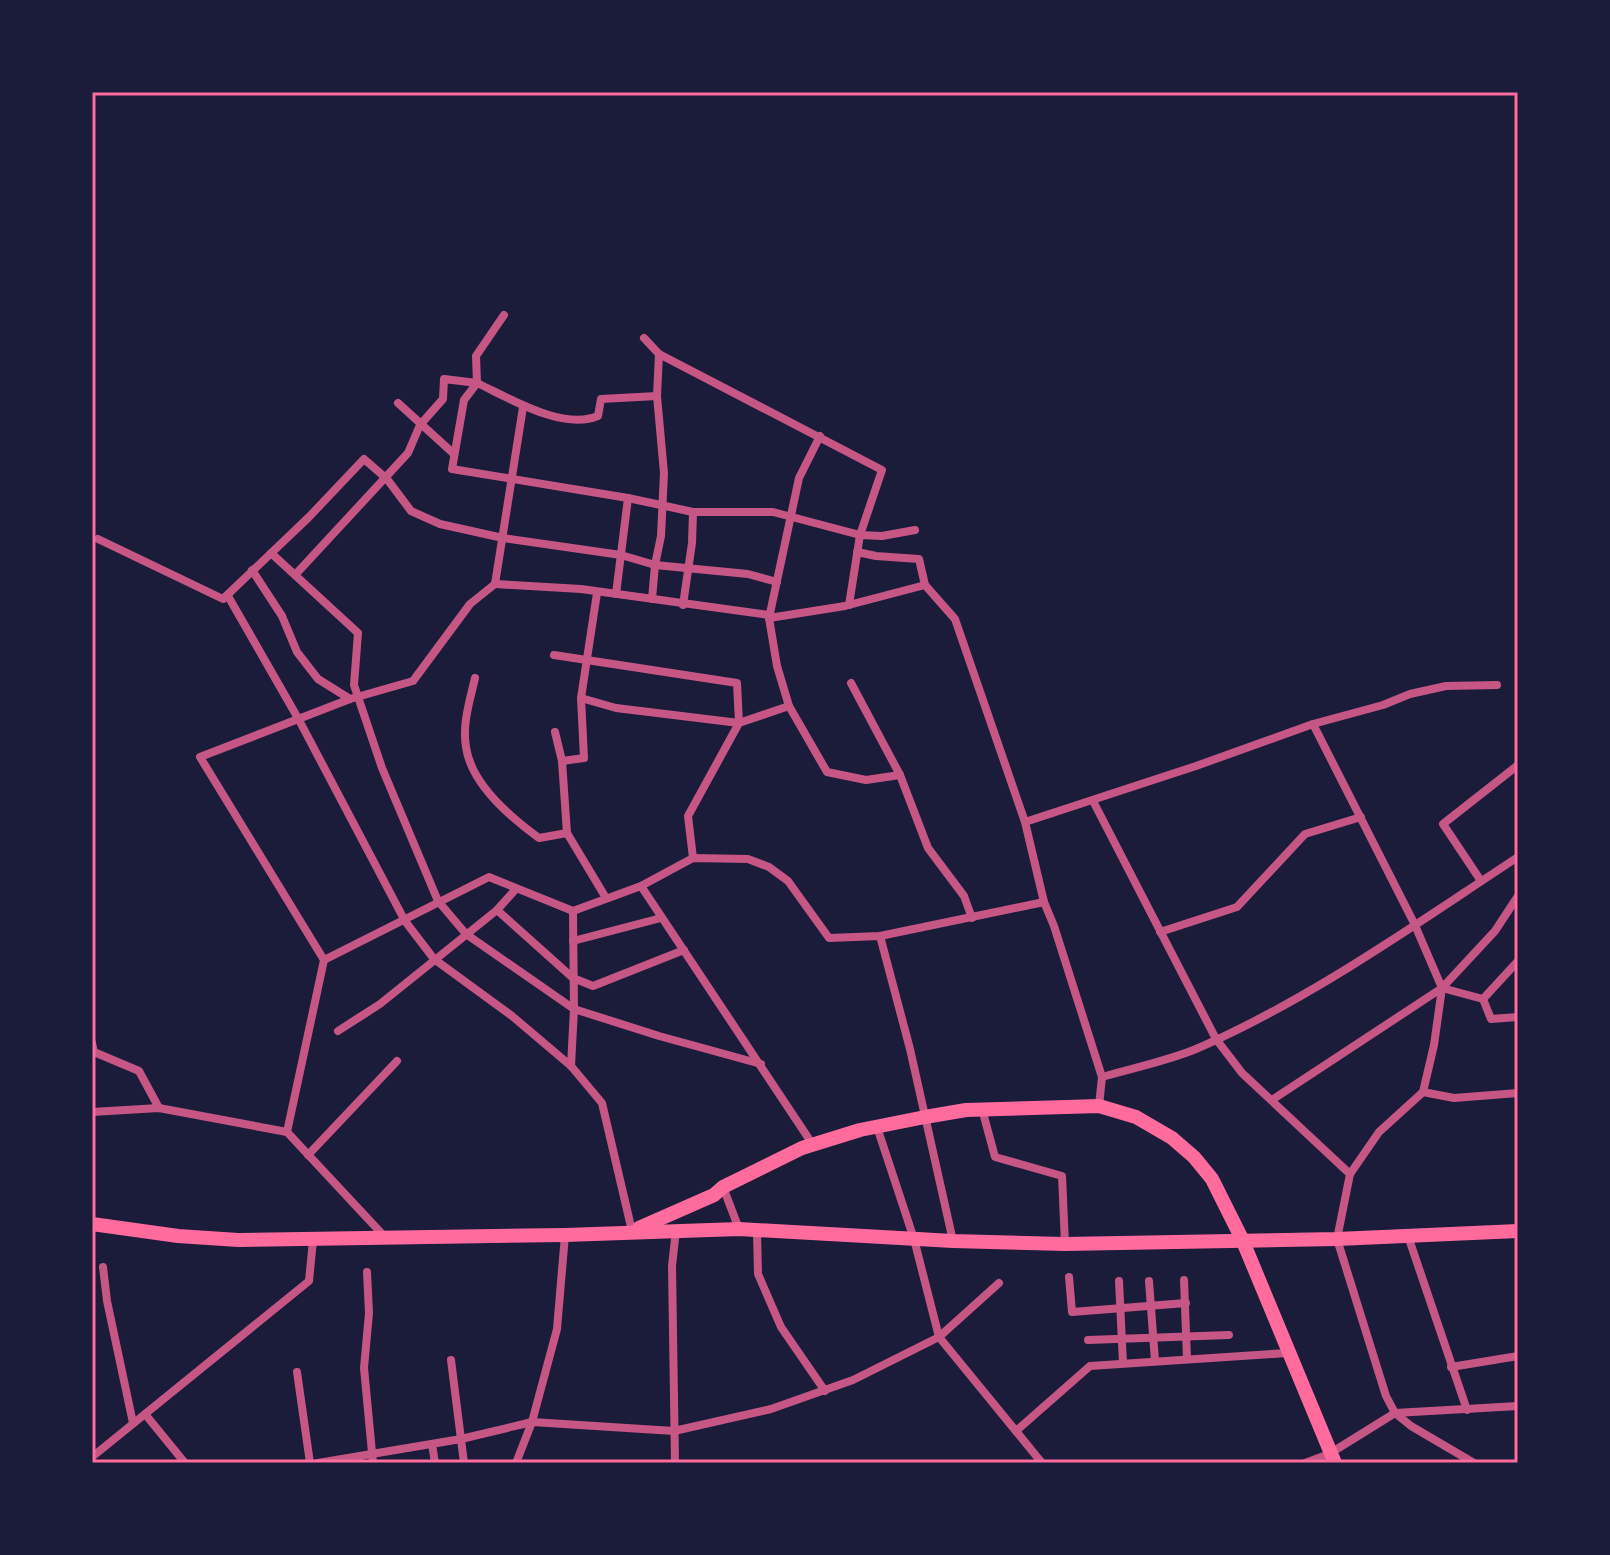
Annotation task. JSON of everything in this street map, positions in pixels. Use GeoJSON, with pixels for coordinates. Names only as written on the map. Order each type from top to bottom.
{"type":"FeatureCollection","features":[{"type":"Feature","properties":{"kind":"main road"},"geometry":{"type":"LineString","coordinates":[[632,1231],[714,1195],[723,1187],[802,1148],[877,1127],[982,1109],[1099,1106],[1136,1117],[1172,1138],[1194,1157],[1212,1179],[1242,1239],[1332,1459]]}},
{"type":"Feature","properties":{"kind":"main road"},"geometry":{"type":"LineString","coordinates":[[92,1224],[178,1236],[313,1240],[739,1229],[1065,1244],[1337,1239],[1518,1231]]}},
{"type":"Feature","properties":{"kind":"street"},"geometry":{"type":"LineString","coordinates":[[504,315],[476,356],[477,383],[464,400],[452,469],[693,512],[773,512],[860,535],[882,536],[915,530]]}},
{"type":"Feature","properties":{"kind":"street"},"geometry":{"type":"LineString","coordinates":[[644,338],[659,354],[882,470],[860,535],[849,605]]}},
{"type":"Feature","properties":{"kind":"street"},"geometry":{"type":"LineString","coordinates":[[652,599],[664,473],[657,396],[659,354]]}},
{"type":"Feature","properties":{"kind":"street"},"geometry":{"type":"LineString","coordinates":[[295,575],[408,453],[420,425],[443,399],[444,379],[477,383],[515,400],[523,407],[585,422],[598,416],[601,399],[657,396]]}},
{"type":"Feature","properties":{"kind":"street"},"geometry":{"type":"LineString","coordinates":[[398,403],[454,454]]}},
{"type":"Feature","properties":{"kind":"street"},"geometry":{"type":"LineString","coordinates":[[287,1132],[324,960],[200,757],[354,699],[413,681],[470,604],[495,584],[523,407]]}},
{"type":"Feature","properties":{"kind":"street"},"geometry":{"type":"LineString","coordinates":[[820,436],[799,478],[769,618],[777,666],[789,706],[827,772],[866,780],[900,775]]}},
{"type":"Feature","properties":{"kind":"street"},"geometry":{"type":"LineString","coordinates":[[98,539],[223,599],[309,517],[364,459],[384,477],[411,511],[440,524],[503,538],[621,555],[655,565],[748,574],[777,582]]}},
{"type":"Feature","properties":{"kind":"street"},"geometry":{"type":"LineString","coordinates":[[616,594],[628,498]]}},
{"type":"Feature","properties":{"kind":"street"},"geometry":{"type":"LineString","coordinates":[[683,605],[693,512]]}},
{"type":"Feature","properties":{"kind":"street"},"geometry":{"type":"LineString","coordinates":[[857,552],[919,559],[925,585],[955,619],[1025,822],[1044,902],[1102,1077],[1099,1106]]}},
{"type":"Feature","properties":{"kind":"street"},"geometry":{"type":"LineString","coordinates":[[271,553],[358,633],[354,699],[401,819],[438,901],[466,934],[574,1009],[761,1064]]}},
{"type":"Feature","properties":{"kind":"street"},"geometry":{"type":"LineString","coordinates":[[252,570],[282,616],[297,652],[318,679],[354,699]]}},
{"type":"Feature","properties":{"kind":"street"},"geometry":{"type":"LineString","coordinates":[[495,584],[616,594],[769,615],[769,618]]}},
{"type":"Feature","properties":{"kind":"street"},"geometry":{"type":"LineString","coordinates":[[769,618],[849,605],[925,585]]}},
{"type":"Feature","properties":{"kind":"street"},"geometry":{"type":"LineString","coordinates":[[562,761],[584,758],[581,698],[597,593]]}},
{"type":"Feature","properties":{"kind":"street"},"geometry":{"type":"LineString","coordinates":[[228,596],[299,720],[405,921],[434,959],[512,1016],[571,1066],[602,1103],[632,1231]]}},
{"type":"Feature","properties":{"kind":"street"},"geometry":{"type":"LineString","coordinates":[[554,655],[737,683],[739,723],[688,816],[693,858]]}},
{"type":"Feature","properties":{"kind":"street"},"geometry":{"type":"LineString","coordinates":[[475,678],[466,718],[466,748],[477,778],[520,824],[539,838],[567,833]]}},
{"type":"Feature","properties":{"kind":"street"},"geometry":{"type":"LineString","coordinates":[[851,683],[900,775],[928,848],[964,896],[972,918]]}},
{"type":"Feature","properties":{"kind":"street"},"geometry":{"type":"LineString","coordinates":[[1025,822],[1410,694],[1446,686],[1497,685]]}},
{"type":"Feature","properties":{"kind":"street"},"geometry":{"type":"LineString","coordinates":[[581,698],[616,708],[739,723],[789,706]]}},
{"type":"Feature","properties":{"kind":"street"},"geometry":{"type":"LineString","coordinates":[[1313,724],[1414,923],[1442,988],[1423,1092],[1379,1132],[1350,1174],[1337,1239],[1386,1396],[1395,1413],[1447,1449],[1474,1463]]}},
{"type":"Feature","properties":{"kind":"street"},"geometry":{"type":"LineString","coordinates":[[555,732],[562,761],[567,833],[606,898]]}},
{"type":"Feature","properties":{"kind":"street"},"geometry":{"type":"LineString","coordinates":[[1481,881],[1443,824],[1518,765]]}},
{"type":"Feature","properties":{"kind":"street"},"geometry":{"type":"LineString","coordinates":[[1093,801],[1216,1039],[1242,1073],[1350,1174]]}},
{"type":"Feature","properties":{"kind":"street"},"geometry":{"type":"LineString","coordinates":[[1160,932],[1237,907],[1305,834],[1361,817]]}},
{"type":"Feature","properties":{"kind":"street"},"geometry":{"type":"LineString","coordinates":[[1102,1077],[1194,1050],[1216,1039],[1342,972],[1518,857]]}},
{"type":"Feature","properties":{"kind":"street"},"geometry":{"type":"LineString","coordinates":[[324,960],[489,877],[573,911],[641,886],[693,858],[748,859],[769,867],[788,881],[829,938],[880,936],[1044,902]]}},
{"type":"Feature","properties":{"kind":"street"},"geometry":{"type":"LineString","coordinates":[[641,886],[813,1145]]}},
{"type":"Feature","properties":{"kind":"street"},"geometry":{"type":"LineString","coordinates":[[338,1031],[380,1004],[497,910],[515,890]]}},
{"type":"Feature","properties":{"kind":"street"},"geometry":{"type":"LineString","coordinates":[[1272,1100],[1442,988],[1495,931],[1518,896]]}},
{"type":"Feature","properties":{"kind":"street"},"geometry":{"type":"LineString","coordinates":[[497,910],[573,978],[593,986],[684,950]]}},
{"type":"Feature","properties":{"kind":"street"},"geometry":{"type":"LineString","coordinates":[[571,1066],[573,911]]}},
{"type":"Feature","properties":{"kind":"street"},"geometry":{"type":"LineString","coordinates":[[573,941],[661,918]]}},
{"type":"Feature","properties":{"kind":"street"},"geometry":{"type":"LineString","coordinates":[[880,936],[953,1241]]}},
{"type":"Feature","properties":{"kind":"street"},"geometry":{"type":"LineString","coordinates":[[1483,999],[1518,961]]}},
{"type":"Feature","properties":{"kind":"street"},"geometry":{"type":"LineString","coordinates":[[1442,988],[1483,999]]}},
{"type":"Feature","properties":{"kind":"street"},"geometry":{"type":"LineString","coordinates":[[1483,999],[1491,1019],[1518,1017]]}},
{"type":"Feature","properties":{"kind":"street"},"geometry":{"type":"LineString","coordinates":[[92,1043],[94,1052],[139,1071],[159,1108]]}},
{"type":"Feature","properties":{"kind":"street"},"geometry":{"type":"LineString","coordinates":[[308,1155],[397,1061]]}},
{"type":"Feature","properties":{"kind":"street"},"geometry":{"type":"LineString","coordinates":[[1423,1092],[1454,1098],[1518,1093]]}},
{"type":"Feature","properties":{"kind":"street"},"geometry":{"type":"LineString","coordinates":[[92,1112],[159,1108],[287,1132],[384,1237]]}},
{"type":"Feature","properties":{"kind":"street"},"geometry":{"type":"LineString","coordinates":[[982,1109],[995,1157],[1062,1176],[1065,1244]]}},
{"type":"Feature","properties":{"kind":"street"},"geometry":{"type":"LineString","coordinates":[[877,1127],[914,1239],[939,1337],[1042,1463]]}},
{"type":"Feature","properties":{"kind":"street"},"geometry":{"type":"LineString","coordinates":[[723,1187],[739,1229]]}},
{"type":"Feature","properties":{"kind":"street"},"geometry":{"type":"LineString","coordinates":[[675,1463],[672,1266],[676,1230]]}},
{"type":"Feature","properties":{"kind":"street"},"geometry":{"type":"LineString","coordinates":[[757,1231],[758,1274],[781,1327],[825,1391]]}},
{"type":"Feature","properties":{"kind":"street"},"geometry":{"type":"LineString","coordinates":[[516,1463],[532,1422],[557,1329],[565,1235]]}},
{"type":"Feature","properties":{"kind":"street"},"geometry":{"type":"LineString","coordinates":[[1408,1236],[1467,1410]]}},
{"type":"Feature","properties":{"kind":"street"},"geometry":{"type":"LineString","coordinates":[[92,1457],[309,1281],[313,1240]]}},
{"type":"Feature","properties":{"kind":"street"},"geometry":{"type":"LineString","coordinates":[[103,1267],[107,1301],[133,1423]]}},
{"type":"Feature","properties":{"kind":"street"},"geometry":{"type":"LineString","coordinates":[[367,1272],[369,1313],[364,1368],[372,1459]]}},
{"type":"Feature","properties":{"kind":"street"},"geometry":{"type":"LineString","coordinates":[[1069,1277],[1072,1312],[1186,1303]]}},
{"type":"Feature","properties":{"kind":"street"},"geometry":{"type":"LineString","coordinates":[[1184,1280],[1187,1359]]}},
{"type":"Feature","properties":{"kind":"street"},"geometry":{"type":"LineString","coordinates":[[1119,1281],[1123,1363]]}},
{"type":"Feature","properties":{"kind":"street"},"geometry":{"type":"LineString","coordinates":[[1149,1281],[1155,1361]]}},
{"type":"Feature","properties":{"kind":"street"},"geometry":{"type":"LineString","coordinates":[[318,1463],[372,1459],[532,1422],[674,1431],[771,1409],[853,1380],[939,1337],[999,1283]]}},
{"type":"Feature","properties":{"kind":"street"},"geometry":{"type":"LineString","coordinates":[[1088,1340],[1229,1335]]}},
{"type":"Feature","properties":{"kind":"street"},"geometry":{"type":"LineString","coordinates":[[1016,1431],[1090,1366],[1287,1353]]}},
{"type":"Feature","properties":{"kind":"street"},"geometry":{"type":"LineString","coordinates":[[1451,1367],[1518,1356]]}},
{"type":"Feature","properties":{"kind":"street"},"geometry":{"type":"LineString","coordinates":[[451,1360],[464,1463]]}},
{"type":"Feature","properties":{"kind":"street"},"geometry":{"type":"LineString","coordinates":[[297,1372],[310,1463]]}},
{"type":"Feature","properties":{"kind":"street"},"geometry":{"type":"LineString","coordinates":[[1305,1463],[1332,1459],[1395,1413],[1518,1406]]}},
{"type":"Feature","properties":{"kind":"street"},"geometry":{"type":"LineString","coordinates":[[145,1414],[185,1463]]}},
{"type":"Feature","properties":{"kind":"street"},"geometry":{"type":"LineString","coordinates":[[432,1444],[435,1463]]}}]}
